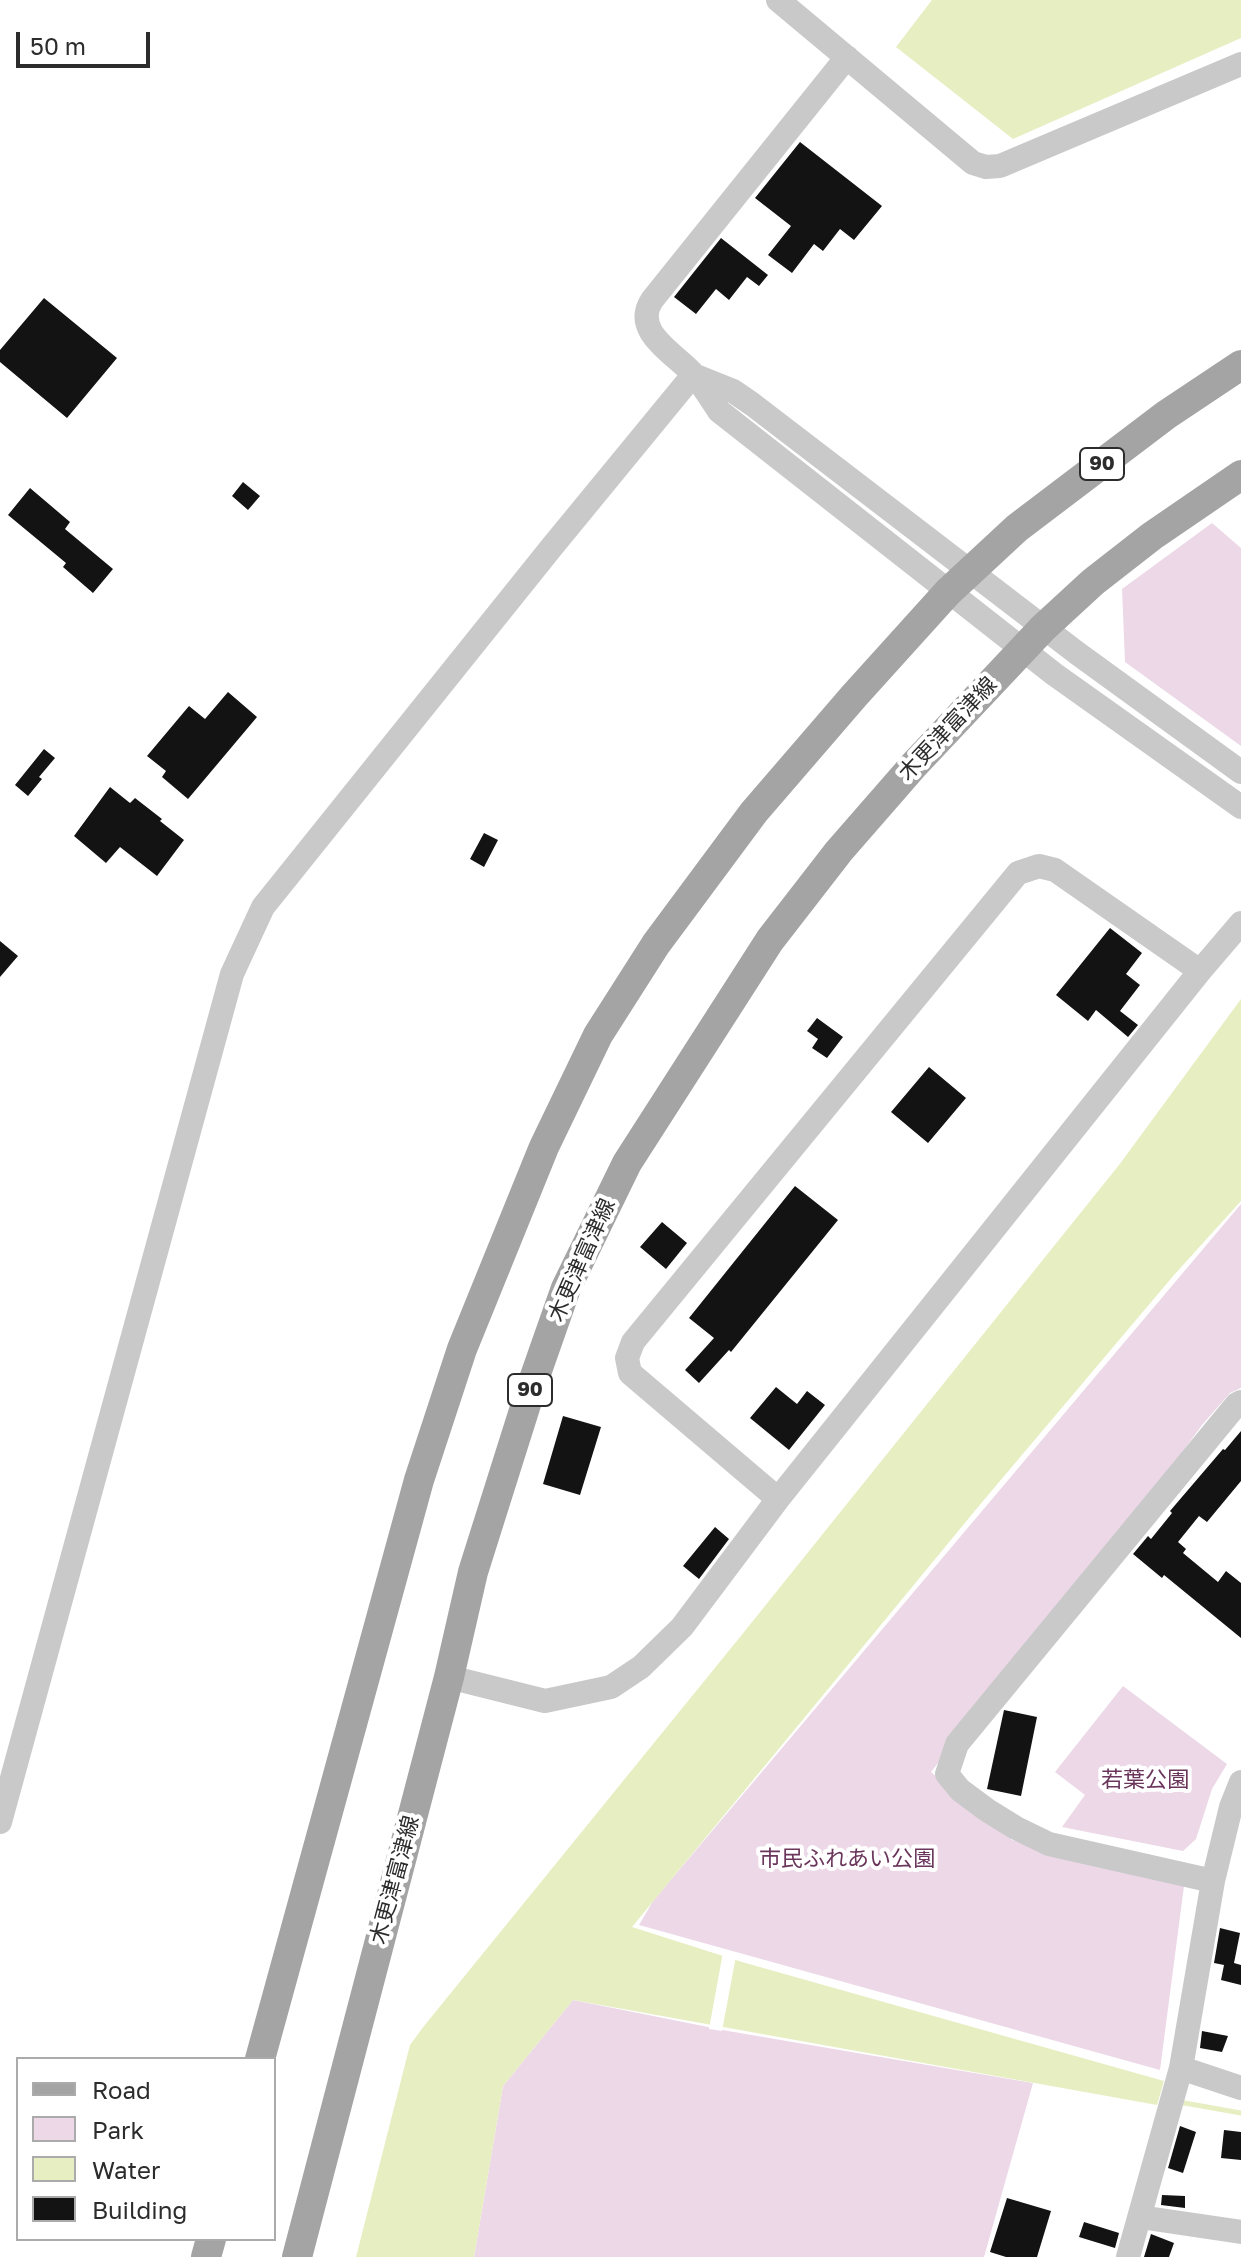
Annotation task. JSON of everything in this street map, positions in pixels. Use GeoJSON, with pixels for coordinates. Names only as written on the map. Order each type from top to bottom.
{"type":"FeatureCollection","features":[{"type":"Feature","properties":{"kind":"main road","name":"90"},"geometry":{"type":"LineString","coordinates":[[261,2057],[419,1480],[462,1349],[544,1147],[598,1035],[656,944],[754,812],[854,696],[959,582],[1029,519],[1166,415],[1241,365]]}},
{"type":"Feature","properties":{"kind":"main road","name":"木更津富津線"},"geometry":{"type":"LineString","coordinates":[[297,2257],[449,1677],[473,1572],[566,1288],[627,1163],[770,940],[839,851],[914,765],[1022,649],[1093,582],[1152,536],[1241,475]]}},
{"type":"Feature","properties":{"kind":"street"},"geometry":{"type":"LineString","coordinates":[[778,0],[973,163],[986,167],[1000,166],[1241,64]]}},
{"type":"Feature","properties":{"kind":"street"},"geometry":{"type":"LineString","coordinates":[[847,57],[648,305],[645,316],[650,332],[693,375],[733,391],[752,404],[959,582],[1022,649],[1180,766],[1241,807]]}},
{"type":"Feature","properties":{"kind":"street"},"geometry":{"type":"LineString","coordinates":[[0,1822],[232,974],[252,928],[263,907],[693,375]]}},
{"type":"Feature","properties":{"kind":"street"},"geometry":{"type":"LineString","coordinates":[[959,582],[1043,628],[1241,772]]}},
{"type":"Feature","properties":{"kind":"street"},"geometry":{"type":"LineString","coordinates":[[778,1499],[630,1373],[627,1358],[633,1342],[1018,873],[1039,866],[1055,870],[1200,971]]}},
{"type":"Feature","properties":{"kind":"street"},"geometry":{"type":"LineString","coordinates":[[449,1677],[545,1701],[611,1687],[641,1667],[682,1627],[778,1499],[1241,923]]}},
{"type":"Feature","properties":{"kind":"street"},"geometry":{"type":"LineString","coordinates":[[1213,1881],[1049,1844],[987,1810],[960,1790],[947,1774],[957,1744],[1241,1402]]}},
{"type":"Feature","properties":{"kind":"street"},"geometry":{"type":"LineString","coordinates":[[1128,2257],[1180,2073],[1213,1881],[1236,1814],[1241,1782]]}},
{"type":"Feature","properties":{"kind":"street"},"geometry":{"type":"LineString","coordinates":[[1180,2073],[1241,2088]]}},
{"type":"Feature","properties":{"kind":"street"},"geometry":{"type":"LineString","coordinates":[[1140,2217],[1241,2232]]}},
{"type":"Feature","properties":{"kind":"green space"},"geometry":{"type":"Polygon","coordinates":[[[1212,523],[1241,548],[1241,746],[1125,662],[1122,589],[1212,523]]]}},
{"type":"Feature","properties":{"kind":"green space","name":"市民ふれあい公園"},"geometry":{"type":"Polygon","coordinates":[[[1241,1204],[1241,1388],[1230,1393],[1202,1425],[931,1772],[1012,1840],[1184,1886],[1160,2070],[639,1925],[653,1901],[1241,1204]]]}},
{"type":"Feature","properties":{"kind":"green space","name":"若葉公園"},"geometry":{"type":"Polygon","coordinates":[[[1123,1686],[1227,1764],[1212,1789],[1196,1839],[1183,1851],[1062,1827],[1085,1795],[1055,1772],[1123,1686]]]}},
{"type":"Feature","properties":{"kind":"green space"},"geometry":{"type":"Polygon","coordinates":[[[573,2000],[728,2031],[1033,2083],[984,2257],[474,2257],[503,2086],[573,2000]]]}},
{"type":"Feature","properties":{"kind":"water"},"geometry":{"type":"Polygon","coordinates":[[[932,0],[1241,0],[1241,38],[1013,139],[896,47],[932,0]]]}},
{"type":"Feature","properties":{"kind":"water"},"geometry":{"type":"Polygon","coordinates":[[[1241,999],[1241,1201],[1174,1275],[978,1507],[632,1927],[742,1962],[1164,2081],[1157,2105],[573,2000],[503,2086],[474,2257],[356,2257],[410,2045],[1119,1165],[1241,999]]]}},
{"type":"Feature","properties":{"kind":"pier"},"geometry":{"type":"Polygon","coordinates":[[[723,1952],[736,1956],[722,2031],[709,2029],[723,1952]]]}},
{"type":"Feature","properties":{"kind":"building"},"geometry":{"type":"Polygon","coordinates":[[[800,142],[882,206],[854,240],[840,229],[823,251],[814,244],[792,273],[768,255],[791,226],[755,198],[800,142]]]}},
{"type":"Feature","properties":{"kind":"building"},"geometry":{"type":"Polygon","coordinates":[[[721,238],[768,275],[759,286],[747,277],[729,300],[716,289],[696,314],[674,297],[721,238]]]}},
{"type":"Feature","properties":{"kind":"building"},"geometry":{"type":"Polygon","coordinates":[[[44,298],[117,358],[67,418],[0,362],[0,350],[44,298]]]}},
{"type":"Feature","properties":{"kind":"building"},"geometry":{"type":"Polygon","coordinates":[[[243,482],[260,496],[248,510],[232,496],[243,482]]]}},
{"type":"Feature","properties":{"kind":"building"},"geometry":{"type":"Polygon","coordinates":[[[30,488],[70,522],[65,529],[113,569],[93,593],[63,567],[66,563],[8,515],[30,488]]]}},
{"type":"Feature","properties":{"kind":"building"},"geometry":{"type":"Polygon","coordinates":[[[228,692],[257,717],[188,799],[162,777],[166,771],[147,756],[189,706],[205,719],[228,692]]]}},
{"type":"Feature","properties":{"kind":"building"},"geometry":{"type":"Polygon","coordinates":[[[44,749],[55,758],[28,796],[15,785],[44,749]]]}},
{"type":"Feature","properties":{"kind":"building"},"geometry":{"type":"Polygon","coordinates":[[[110,787],[130,803],[135,798],[184,840],[157,876],[120,847],[106,863],[74,836],[110,787]]]}},
{"type":"Feature","properties":{"kind":"building"},"geometry":{"type":"Polygon","coordinates":[[[484,833],[498,840],[484,867],[470,859],[484,833]]]}},
{"type":"Feature","properties":{"kind":"building"},"geometry":{"type":"Polygon","coordinates":[[[1110,928],[1142,953],[1126,974],[1140,985],[1120,1011],[1138,1025],[1128,1037],[1096,1010],[1088,1021],[1056,995],[1110,928]]]}},
{"type":"Feature","properties":{"kind":"building"},"geometry":{"type":"Polygon","coordinates":[[[0,941],[18,956],[0,977],[0,941]]]}},
{"type":"Feature","properties":{"kind":"building"},"geometry":{"type":"Polygon","coordinates":[[[817,1018],[843,1037],[827,1058],[812,1048],[818,1039],[807,1031],[817,1018]]]}},
{"type":"Feature","properties":{"kind":"building"},"geometry":{"type":"Polygon","coordinates":[[[929,1067],[966,1098],[928,1143],[891,1112],[929,1067]]]}},
{"type":"Feature","properties":{"kind":"building"},"geometry":{"type":"Polygon","coordinates":[[[795,1186],[838,1220],[731,1352],[729,1350],[699,1383],[685,1370],[714,1338],[689,1318],[795,1186]]]}},
{"type":"Feature","properties":{"kind":"building"},"geometry":{"type":"Polygon","coordinates":[[[662,1222],[687,1243],[666,1269],[640,1247],[662,1222]]]}},
{"type":"Feature","properties":{"kind":"building"},"geometry":{"type":"Polygon","coordinates":[[[776,1387],[797,1404],[807,1391],[825,1405],[789,1450],[750,1418],[776,1387]]]}},
{"type":"Feature","properties":{"kind":"building"},"geometry":{"type":"Polygon","coordinates":[[[563,1416],[601,1427],[580,1495],[543,1484],[563,1416]]]}},
{"type":"Feature","properties":{"kind":"building"},"geometry":{"type":"Polygon","coordinates":[[[1241,1431],[1241,1481],[1207,1522],[1199,1516],[1178,1542],[1186,1549],[1183,1553],[1218,1582],[1226,1571],[1241,1583],[1241,1638],[1164,1575],[1162,1578],[1133,1554],[1148,1536],[1151,1539],[1172,1513],[1170,1511],[1241,1431]]]}},
{"type":"Feature","properties":{"kind":"building"},"geometry":{"type":"Polygon","coordinates":[[[715,1527],[729,1539],[699,1579],[683,1566],[715,1527]]]}},
{"type":"Feature","properties":{"kind":"building"},"geometry":{"type":"Polygon","coordinates":[[[1004,1710],[1037,1717],[1021,1796],[987,1789],[1004,1710]]]}},
{"type":"Feature","properties":{"kind":"building"},"geometry":{"type":"Polygon","coordinates":[[[1220,1928],[1240,1933],[1234,1963],[1241,1965],[1241,1985],[1221,1980],[1224,1965],[1214,1963],[1220,1928]]]}},
{"type":"Feature","properties":{"kind":"building"},"geometry":{"type":"Polygon","coordinates":[[[1202,2031],[1228,2036],[1222,2052],[1200,2048],[1202,2031]]]}},
{"type":"Feature","properties":{"kind":"building"},"geometry":{"type":"Polygon","coordinates":[[[1180,2126],[1196,2132],[1183,2173],[1168,2168],[1180,2126]]]}},
{"type":"Feature","properties":{"kind":"building"},"geometry":{"type":"Polygon","coordinates":[[[1224,2130],[1241,2132],[1241,2160],[1221,2158],[1224,2130]]]}},
{"type":"Feature","properties":{"kind":"building"},"geometry":{"type":"Polygon","coordinates":[[[1162,2195],[1185,2196],[1185,2208],[1161,2205],[1162,2195]]]}},
{"type":"Feature","properties":{"kind":"building"},"geometry":{"type":"Polygon","coordinates":[[[1007,2198],[1051,2211],[1037,2257],[1006,2257],[990,2252],[1007,2198]]]}},
{"type":"Feature","properties":{"kind":"building"},"geometry":{"type":"Polygon","coordinates":[[[1084,2222],[1119,2233],[1115,2248],[1079,2237],[1084,2222]]]}},
{"type":"Feature","properties":{"kind":"building"},"geometry":{"type":"Polygon","coordinates":[[[1151,2234],[1174,2243],[1169,2257],[1144,2257],[1151,2234]]]}},
{"type":"Feature","properties":{"kind":"waterway"},"geometry":{"type":"LineString","coordinates":[[1179,2102],[1241,2113]]}}]}
